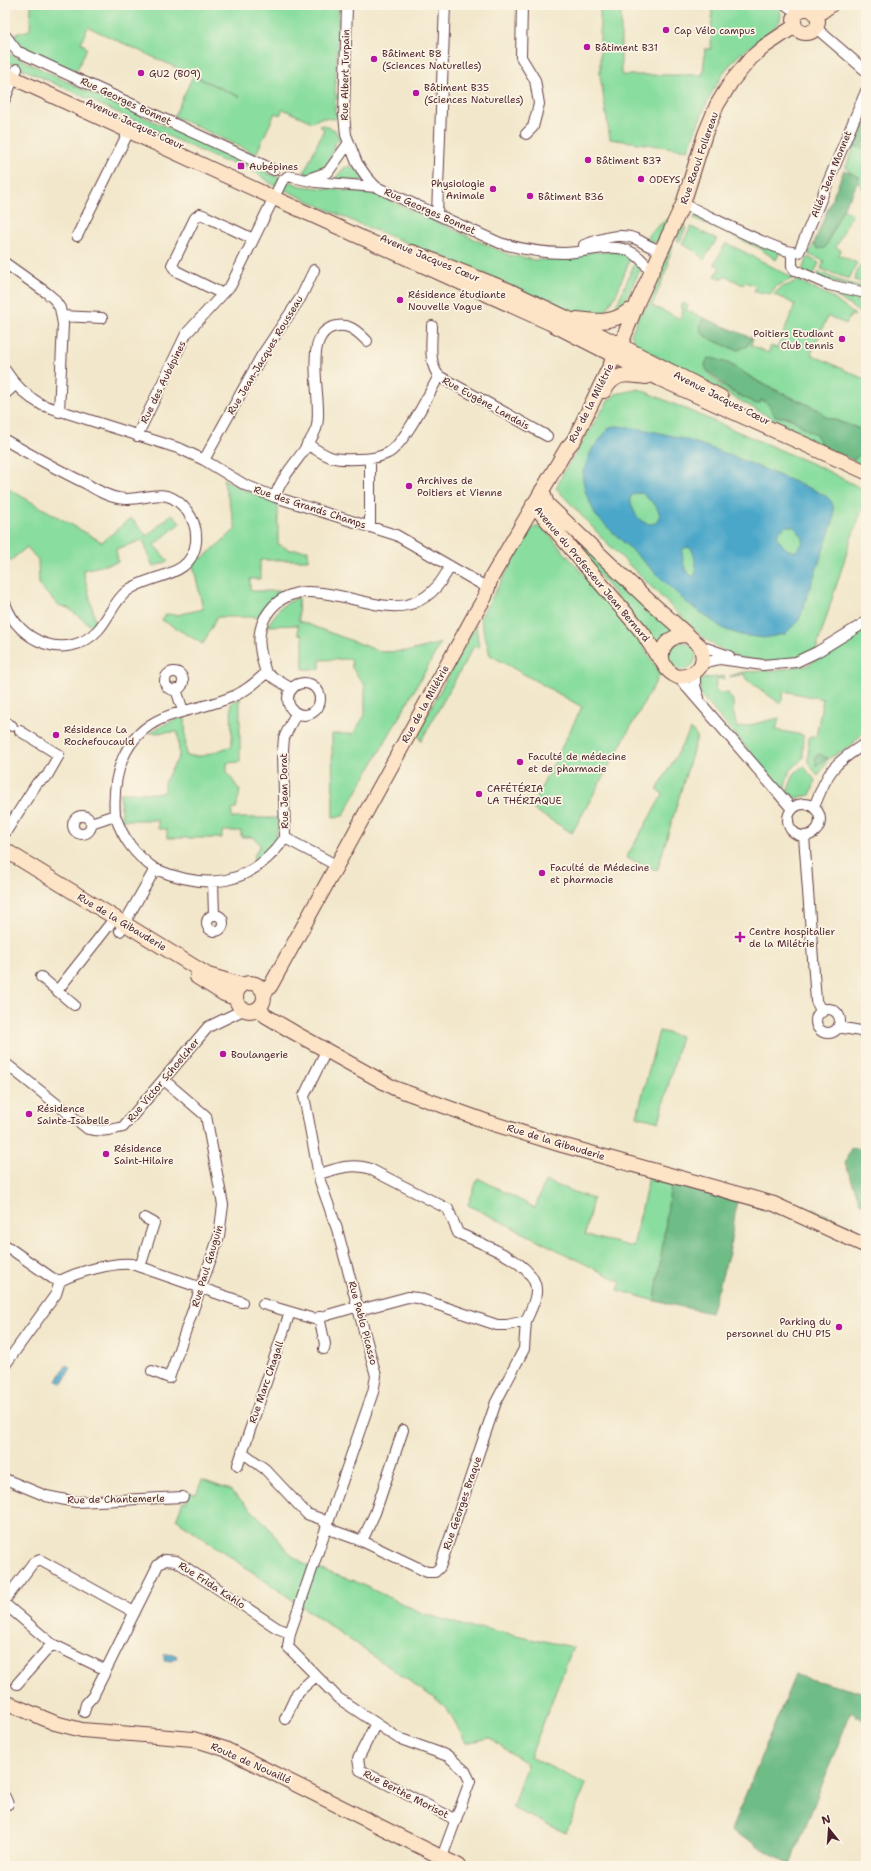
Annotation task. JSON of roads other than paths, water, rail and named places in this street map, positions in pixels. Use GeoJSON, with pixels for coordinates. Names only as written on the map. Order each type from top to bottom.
{"type":"FeatureCollection","features":[{"type":"Feature","properties":{"kind":"street","name":"Rue Albert Turpain"},"geometry":{"type":"LineString","coordinates":[[347,5],[344,115],[348,144],[357,163],[376,187]]}},
{"type":"Feature","properties":{"kind":"street"},"geometry":{"type":"LineString","coordinates":[[437,214],[445,5]]}},
{"type":"Feature","properties":{"kind":"street"},"geometry":{"type":"LineString","coordinates":[[522,5],[521,57],[535,80],[539,104],[533,127],[526,134]]}},
{"type":"Feature","properties":{"kind":"street"},"geometry":{"type":"LineString","coordinates":[[831,5],[816,22],[812,32],[804,33],[798,31],[793,15],[806,9],[812,10],[816,22],[866,70]]}},
{"type":"Feature","properties":{"kind":"street","name":"Rue Raoul Follereau"},"geometry":{"type":"LineString","coordinates":[[613,349],[638,301],[683,204],[711,120],[731,82],[751,58],[765,46],[793,15]]}},
{"type":"Feature","properties":{"kind":"street","name":"Rue Georges Bonnet"},"geometry":{"type":"LineString","coordinates":[[5,35],[17,52],[274,170]]}},
{"type":"Feature","properties":{"kind":"street"},"geometry":{"type":"LineString","coordinates":[[5,99],[10,71]]}},
{"type":"Feature","properties":{"kind":"street","name":"Avenue Jacques Cœur"},"geometry":{"type":"LineString","coordinates":[[10,71],[504,301],[613,349],[866,472]]}},
{"type":"Feature","properties":{"kind":"street","name":"Allée Jean Monnet"},"geometry":{"type":"LineString","coordinates":[[792,253],[799,252],[801,248],[866,91]]}},
{"type":"Feature","properties":{"kind":"street"},"geometry":{"type":"LineString","coordinates":[[77,236],[131,127]]}},
{"type":"Feature","properties":{"kind":"street"},"geometry":{"type":"LineString","coordinates":[[303,180],[328,172],[348,144]]}},
{"type":"Feature","properties":{"kind":"street","name":"Rue Georges Bonnet"},"geometry":{"type":"LineString","coordinates":[[276,195],[284,177],[288,176],[315,182],[376,187],[500,243],[539,252],[565,253],[607,247],[626,249],[642,258],[651,273]]}},
{"type":"Feature","properties":{"kind":"street","name":"Avenue Jacques Cœur"},"geometry":{"type":"LineString","coordinates":[[276,195],[407,250],[508,290],[567,318],[660,379],[849,464]]}},
{"type":"Feature","properties":{"kind":"street","name":"Rue des Aubépines"},"geometry":{"type":"LineString","coordinates":[[137,436],[186,334],[230,285],[276,195]]}},
{"type":"Feature","properties":{"kind":"street"},"geometry":{"type":"LineString","coordinates":[[683,204],[772,246],[792,253],[792,266],[795,270],[829,285],[866,293]]}},
{"type":"Feature","properties":{"kind":"street"},"geometry":{"type":"LineString","coordinates":[[222,294],[173,268],[172,262],[195,218],[200,214],[253,239]]}},
{"type":"Feature","properties":{"kind":"street","name":"Rue Georges Bonnet"},"geometry":{"type":"LineString","coordinates":[[565,253],[616,236],[631,238],[651,248],[662,250]]}},
{"type":"Feature","properties":{"kind":"street"},"geometry":{"type":"LineString","coordinates":[[5,263],[54,299],[62,316],[59,412]]}},
{"type":"Feature","properties":{"kind":"street","name":"Rue Jean-Jacques Rousseau"},"geometry":{"type":"LineString","coordinates":[[204,460],[259,361],[301,297],[314,270]]}},
{"type":"Feature","properties":{"kind":"street"},"geometry":{"type":"LineString","coordinates":[[567,318],[611,321],[620,318],[638,301]]}},
{"type":"Feature","properties":{"kind":"street"},"geometry":{"type":"LineString","coordinates":[[613,349],[628,311]]}},
{"type":"Feature","properties":{"kind":"street"},"geometry":{"type":"LineString","coordinates":[[62,316],[102,318]]}},
{"type":"Feature","properties":{"kind":"street"},"geometry":{"type":"LineString","coordinates":[[275,497],[279,485],[315,432],[317,423],[316,361],[317,346],[321,335],[328,329],[344,326],[356,331],[367,341]]}},
{"type":"Feature","properties":{"kind":"street"},"geometry":{"type":"LineString","coordinates":[[432,326],[433,364],[435,372],[439,376]]}},
{"type":"Feature","properties":{"kind":"street","name":"Rue de la Milétrie"},"geometry":{"type":"LineString","coordinates":[[563,445],[574,440],[586,418],[613,349]]}},
{"type":"Feature","properties":{"kind":"street","name":"Rue de la Milétrie"},"geometry":{"type":"LineString","coordinates":[[260,989],[270,985],[478,608],[488,588],[491,578],[542,490],[563,445],[613,349]]}},
{"type":"Feature","properties":{"kind":"street","name":"Rue des Grands Champs"},"geometry":{"type":"LineString","coordinates":[[5,370],[16,385],[29,398],[42,405],[59,412],[180,449],[204,460],[245,485],[275,497],[396,535],[488,588]]}},
{"type":"Feature","properties":{"kind":"street"},"geometry":{"type":"LineString","coordinates":[[586,418],[609,383],[616,377],[632,375],[660,379]]}},
{"type":"Feature","properties":{"kind":"street","name":"Rue Eugène Landais"},"geometry":{"type":"LineString","coordinates":[[307,444],[326,456],[336,460],[370,459],[382,456],[396,448],[439,376],[547,436]]}},
{"type":"Feature","properties":{"kind":"street"},"geometry":{"type":"LineString","coordinates":[[5,394],[16,385]]}},
{"type":"Feature","properties":{"kind":"street"},"geometry":{"type":"LineString","coordinates":[[5,440],[112,497],[134,499],[157,494],[172,498],[187,509],[195,526],[196,535],[193,554],[184,567],[175,572],[140,584],[126,592],[119,598],[98,630],[80,642],[58,646],[44,644],[33,639],[18,628],[12,620],[5,603]]}},
{"type":"Feature","properties":{"kind":"street"},"geometry":{"type":"LineString","coordinates":[[370,459],[370,527]]}},
{"type":"Feature","properties":{"kind":"street","name":"Avenue du Professeur Jean Bernard"},"geometry":{"type":"LineString","coordinates":[[542,490],[547,504],[688,636],[695,639],[700,646],[742,662]]}},
{"type":"Feature","properties":{"kind":"street","name":"Avenue du Professeur Jean Bernard"},"geometry":{"type":"LineString","coordinates":[[533,504],[540,504],[546,507],[580,540],[589,544]]}},
{"type":"Feature","properties":{"kind":"street","name":"Avenue du Professeur Jean Bernard"},"geometry":{"type":"LineString","coordinates":[[533,504],[643,633],[669,672],[678,677],[699,700],[792,808]]}},
{"type":"Feature","properties":{"kind":"street"},"geometry":{"type":"LineString","coordinates":[[292,689],[266,673],[259,644],[260,628],[274,606],[285,597],[301,592],[311,592],[387,605],[405,605],[423,599],[432,592],[445,577],[450,566]]}},
{"type":"Feature","properties":{"kind":"street","name":"Avenue du Professeur Jean Bernard"},"geometry":{"type":"LineString","coordinates":[[678,677],[720,658],[773,665],[796,662],[817,652],[866,622]]}},
{"type":"Feature","properties":{"kind":"street"},"geometry":{"type":"LineString","coordinates":[[662,660],[662,652],[668,640],[675,637],[688,636]]}},
{"type":"Feature","properties":{"kind":"street"},"geometry":{"type":"LineString","coordinates":[[699,700],[696,686],[699,668],[703,657],[700,646]]}},
{"type":"Feature","properties":{"kind":"street"},"geometry":{"type":"LineString","coordinates":[[266,673],[247,689],[233,696],[183,711],[162,719],[150,726],[128,748],[117,773],[114,801],[115,816],[126,842],[134,852],[155,869],[180,879],[213,882],[233,878],[251,870],[268,858],[285,838]]}},
{"type":"Feature","properties":{"kind":"street"},"geometry":{"type":"LineString","coordinates":[[301,684],[311,684],[316,687],[321,697],[319,707],[316,711],[306,716],[296,713],[288,702],[292,689],[301,684]]}},
{"type":"Feature","properties":{"kind":"street"},"geometry":{"type":"LineString","coordinates":[[176,689],[183,711]]}},
{"type":"Feature","properties":{"kind":"street","name":"Rue Jean Dorat"},"geometry":{"type":"LineString","coordinates":[[296,713],[284,738],[285,838],[336,865]]}},
{"type":"Feature","properties":{"kind":"street"},"geometry":{"type":"LineString","coordinates":[[5,833],[37,783],[48,776],[59,755],[12,727]]}},
{"type":"Feature","properties":{"kind":"street"},"geometry":{"type":"LineString","coordinates":[[814,807],[825,778],[832,768],[866,743]]}},
{"type":"Feature","properties":{"kind":"street"},"geometry":{"type":"LineString","coordinates":[[800,804],[810,804],[814,807],[820,814],[820,824],[815,832],[804,836],[795,833],[789,826],[788,816],[792,808],[800,804]]}},
{"type":"Feature","properties":{"kind":"street"},"geometry":{"type":"LineString","coordinates":[[91,822],[115,816]]}},
{"type":"Feature","properties":{"kind":"street"},"geometry":{"type":"LineString","coordinates":[[804,836],[816,1001],[822,1012]]}},
{"type":"Feature","properties":{"kind":"street","name":"Rue de la Gibauderie"},"geometry":{"type":"LineString","coordinates":[[5,850],[118,926],[239,1004]]}},
{"type":"Feature","properties":{"kind":"street","name":"Rue de la Gibauderie"},"geometry":{"type":"LineString","coordinates":[[5,860],[118,926],[208,975],[242,985]]}},
{"type":"Feature","properties":{"kind":"street"},"geometry":{"type":"LineString","coordinates":[[57,991],[118,926],[155,869]]}},
{"type":"Feature","properties":{"kind":"street"},"geometry":{"type":"LineString","coordinates":[[213,882],[214,915]]}},
{"type":"Feature","properties":{"kind":"street"},"geometry":{"type":"LineString","coordinates":[[41,977],[74,1005]]}},
{"type":"Feature","properties":{"kind":"street"},"geometry":{"type":"LineString","coordinates":[[249,983],[260,989],[262,1005],[258,1009],[250,1012],[239,1004],[236,993],[242,985],[249,983]]}},
{"type":"Feature","properties":{"kind":"street","name":"Rue Victor Schoelcher"},"geometry":{"type":"LineString","coordinates":[[5,1063],[88,1129],[97,1131],[123,1127],[208,1027],[239,1004]]}},
{"type":"Feature","properties":{"kind":"street","name":"Rue de la Gibauderie"},"geometry":{"type":"LineString","coordinates":[[258,1009],[266,1016],[326,1051],[394,1088],[491,1123],[562,1145],[774,1204],[866,1246]]}},
{"type":"Feature","properties":{"kind":"street"},"geometry":{"type":"LineString","coordinates":[[829,1010],[836,1013],[839,1020],[838,1027],[830,1033],[820,1030],[816,1021],[822,1012],[829,1010]]}},
{"type":"Feature","properties":{"kind":"street"},"geometry":{"type":"LineString","coordinates":[[838,1027],[866,1032]]}},
{"type":"Feature","properties":{"kind":"street","name":"Rue Pablo Picasso"},"geometry":{"type":"LineString","coordinates":[[326,1051],[304,1096],[319,1174],[337,1229],[375,1367],[375,1385],[290,1632],[288,1645],[291,1651],[338,1698],[398,1738],[448,1756],[465,1771],[470,1781],[442,1857]]}},
{"type":"Feature","properties":{"kind":"street","name":"Rue Paul Gauguin"},"geometry":{"type":"LineString","coordinates":[[152,1371],[169,1378],[219,1236],[222,1214],[222,1197],[206,1116],[164,1080]]}},
{"type":"Feature","properties":{"kind":"street","name":"Rue Georges Braque"},"geometry":{"type":"LineString","coordinates":[[319,1174],[348,1166],[358,1165],[368,1168],[448,1209],[458,1233],[525,1267],[534,1278],[536,1294],[526,1321],[524,1349],[496,1402],[440,1567],[434,1572],[428,1572],[362,1541],[334,1531],[327,1524]]}},
{"type":"Feature","properties":{"kind":"street"},"geometry":{"type":"LineString","coordinates":[[140,1266],[154,1223],[145,1218]]}},
{"type":"Feature","properties":{"kind":"street"},"geometry":{"type":"LineString","coordinates":[[5,1245],[52,1278],[60,1281]]}},
{"type":"Feature","properties":{"kind":"street"},"geometry":{"type":"LineString","coordinates":[[5,1365],[56,1294],[60,1281],[69,1276],[125,1263],[140,1266],[242,1302]]}},
{"type":"Feature","properties":{"kind":"street"},"geometry":{"type":"LineString","coordinates":[[263,1304],[314,1319],[352,1308],[367,1308],[408,1297],[418,1298],[497,1325],[507,1326],[526,1321]]}},
{"type":"Feature","properties":{"kind":"street","name":"Rue Marc Chagall"},"geometry":{"type":"LineString","coordinates":[[238,1465],[290,1312]]}},
{"type":"Feature","properties":{"kind":"street"},"geometry":{"type":"LineString","coordinates":[[319,1317],[325,1344],[324,1349]]}},
{"type":"Feature","properties":{"kind":"street"},"geometry":{"type":"LineString","coordinates":[[362,1541],[375,1513],[403,1430]]}},
{"type":"Feature","properties":{"kind":"street"},"geometry":{"type":"LineString","coordinates":[[242,1452],[265,1469],[307,1514],[321,1519],[327,1524]]}},
{"type":"Feature","properties":{"kind":"street","name":"Rue de Chantemerle"},"geometry":{"type":"LineString","coordinates":[[5,1479],[46,1496],[76,1502],[183,1497]]}},
{"type":"Feature","properties":{"kind":"street","name":"Rue Frida Kahlo"},"geometry":{"type":"LineString","coordinates":[[84,1712],[86,1704],[93,1696],[158,1565],[165,1560],[170,1559],[176,1561],[277,1628],[290,1632]]}},
{"type":"Feature","properties":{"kind":"street"},"geometry":{"type":"LineString","coordinates":[[5,1600],[32,1563],[40,1560],[134,1612]]}},
{"type":"Feature","properties":{"kind":"street"},"geometry":{"type":"LineString","coordinates":[[5,1604],[52,1644],[106,1670]]}},
{"type":"Feature","properties":{"kind":"street"},"geometry":{"type":"LineString","coordinates":[[17,1684],[52,1644]]}},
{"type":"Feature","properties":{"kind":"street"},"geometry":{"type":"LineString","coordinates":[[285,1719],[297,1693],[316,1676]]}},
{"type":"Feature","properties":{"kind":"street","name":"Route de Nouaillé"},"geometry":{"type":"LineString","coordinates":[[5,1702],[55,1723],[82,1730],[192,1739],[225,1749],[459,1866]]}},
{"type":"Feature","properties":{"kind":"street","name":"Rue Berthe Morisot"},"geometry":{"type":"LineString","coordinates":[[376,1723],[358,1759],[360,1770],[456,1820]]}},
{"type":"Feature","properties":{"kind":"water"},"geometry":{"type":"Polygon","coordinates":[[[617,426],[643,429],[693,442],[717,450],[814,490],[830,500],[833,508],[834,519],[799,620],[785,634],[764,638],[741,635],[724,629],[687,603],[596,516],[585,491],[582,474],[592,449],[610,427],[617,426]],[[642,493],[633,494],[630,498],[635,513],[641,521],[645,523],[656,523],[660,515],[656,506],[642,493]],[[786,526],[779,532],[777,537],[783,545],[791,551],[797,551],[802,544],[803,538],[795,527],[786,526]],[[687,547],[682,550],[685,568],[689,574],[692,576],[695,575],[696,569],[694,554],[691,548],[687,547]]]}},
{"type":"Feature","properties":{"kind":"water"},"geometry":{"type":"Polygon","coordinates":[[[66,1365],[71,1368],[62,1384],[57,1381],[66,1365]]]}},
{"type":"Feature","properties":{"kind":"water"},"geometry":{"type":"Polygon","coordinates":[[[164,1655],[176,1655],[177,1658],[171,1661],[164,1660],[164,1655]]]}},
{"type":"Feature","properties":{"kind":"place","name":"Cap Vélo campus"},"geometry":{"type":"Point","coordinates":[666,30]}},
{"type":"Feature","properties":{"kind":"place","name":"Bâtiment B31"},"geometry":{"type":"Point","coordinates":[587,47]}},
{"type":"Feature","properties":{"kind":"place","name":"Bâtiment B8 (Sciences Naturelles)"},"geometry":{"type":"Point","coordinates":[374,59]}},
{"type":"Feature","properties":{"kind":"place","name":"GU2 (B09)"},"geometry":{"type":"Point","coordinates":[141,73]}},
{"type":"Feature","properties":{"kind":"place","name":"Bâtiment B35 (Sciences Naturelles)"},"geometry":{"type":"Point","coordinates":[416,93]}},
{"type":"Feature","properties":{"kind":"place","name":"Bâtiment B37"},"geometry":{"type":"Point","coordinates":[588,160]}},
{"type":"Feature","properties":{"kind":"place","name":"Aubépines"},"geometry":{"type":"Point","coordinates":[241,166]}},
{"type":"Feature","properties":{"kind":"place","name":"ODEYS"},"geometry":{"type":"Point","coordinates":[641,179]}},
{"type":"Feature","properties":{"kind":"place","name":"Physiologie Animale"},"geometry":{"type":"Point","coordinates":[493,189]}},
{"type":"Feature","properties":{"kind":"place","name":"Bâtiment B36"},"geometry":{"type":"Point","coordinates":[530,196]}},
{"type":"Feature","properties":{"kind":"place","name":"Résidence étudiante Nouvelle Vague"},"geometry":{"type":"Point","coordinates":[400,300]}},
{"type":"Feature","properties":{"kind":"place","name":"Poitiers Etudiant Club tennis"},"geometry":{"type":"Point","coordinates":[842,339]}},
{"type":"Feature","properties":{"kind":"place","name":"Archives de Poitiers et Vienne"},"geometry":{"type":"Point","coordinates":[409,486]}},
{"type":"Feature","properties":{"kind":"place","name":"Résidence La Rochefoucauld"},"geometry":{"type":"Point","coordinates":[56,735]}},
{"type":"Feature","properties":{"kind":"place","name":"Faculté de médecine et de pharmacie"},"geometry":{"type":"Point","coordinates":[520,762]}},
{"type":"Feature","properties":{"kind":"place","name":"CAFÉTÉRIA LA THÉRIAQUE"},"geometry":{"type":"Point","coordinates":[479,794]}},
{"type":"Feature","properties":{"kind":"place","name":"Faculté de Médecine et pharmacie"},"geometry":{"type":"Point","coordinates":[542,873]}},
{"type":"Feature","properties":{"kind":"place","name":"Centre hospitalier de la Milétrie"},"geometry":{"type":"Point","coordinates":[740,937]}},
{"type":"Feature","properties":{"kind":"place","name":"Boulangerie"},"geometry":{"type":"Point","coordinates":[223,1054]}},
{"type":"Feature","properties":{"kind":"place","name":"Résidence Sainte-Isabelle"},"geometry":{"type":"Point","coordinates":[29,1114]}},
{"type":"Feature","properties":{"kind":"place","name":"Résidence Saint-Hilaire"},"geometry":{"type":"Point","coordinates":[106,1154]}},
{"type":"Feature","properties":{"kind":"place","name":"Parking du personnel du CHU P15"},"geometry":{"type":"Point","coordinates":[839,1327]}}]}
